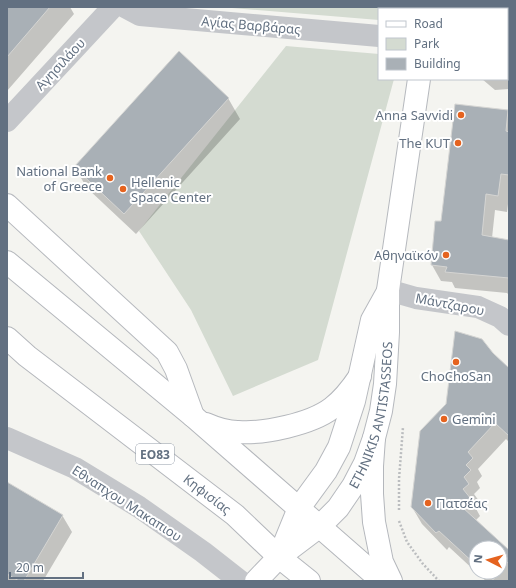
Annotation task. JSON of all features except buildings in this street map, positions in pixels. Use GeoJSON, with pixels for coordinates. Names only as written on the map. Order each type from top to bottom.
{"type":"FeatureCollection","features":[{"type":"Feature","properties":{"kind":"main road","name":"ETHNIKIS ANTISTASSEOS"},"geometry":{"type":"LineString","coordinates":[[279,557],[320,526],[338,508],[353,486],[365,463],[374,438],[381,411],[384,384],[388,332],[388,290],[419,80]]}},
{"type":"Feature","properties":{"kind":"main road"},"geometry":{"type":"LineString","coordinates":[[7,205],[167,352],[176,369],[193,416],[214,428],[238,432],[262,431],[288,426],[313,418],[332,408],[347,395],[360,376]]}},
{"type":"Feature","properties":{"kind":"main road"},"geometry":{"type":"LineString","coordinates":[[7,262],[193,416],[382,581]]}},
{"type":"Feature","properties":{"kind":"main road","name":"ETHNIKIS ANTISTASSEOS"},"geometry":{"type":"LineString","coordinates":[[279,557],[299,508],[326,472],[339,447],[354,401],[372,320],[388,290]]}},
{"type":"Feature","properties":{"kind":"main road","name":"Κηφισίας"},"geometry":{"type":"LineString","coordinates":[[7,338],[17,354],[235,515],[279,557],[309,581]]}},
{"type":"Feature","properties":{"kind":"main road"},"geometry":{"type":"LineString","coordinates":[[374,438],[372,494],[374,522],[382,562],[391,581]]}},
{"type":"Feature","properties":{"kind":"main road"},"geometry":{"type":"LineString","coordinates":[[256,581],[279,557]]}},
{"type":"Feature","properties":{"kind":"street","name":"Αγησιλάου"},"geometry":{"type":"LineString","coordinates":[[7,121],[113,7]]}},
{"type":"Feature","properties":{"kind":"street","name":"Αγίας Βαρβάρας"},"geometry":{"type":"LineString","coordinates":[[125,7],[140,15],[378,36]]}},
{"type":"Feature","properties":{"kind":"street","name":"Μάντζαρου"},"geometry":{"type":"LineString","coordinates":[[388,290],[416,298],[478,307],[500,316],[509,325]]}},
{"type":"Feature","properties":{"kind":"street","name":"Εθναπχου Μακαπιου"},"geometry":{"type":"LineString","coordinates":[[7,438],[75,468],[139,507],[203,552],[240,581]]}},
{"type":"Feature","properties":{"kind":"path"},"geometry":{"type":"LineString","coordinates":[[403,423],[398,518],[407,542],[423,564],[439,581]]}},
{"type":"Feature","properties":{"kind":"green space"},"geometry":{"type":"Polygon","coordinates":[[[220,7],[408,7],[378,8],[378,20],[220,7]]]}},
{"type":"Feature","properties":{"kind":"green space"},"geometry":{"type":"Polygon","coordinates":[[[286,46],[378,54],[378,80],[394,80],[318,360],[233,396],[191,310],[139,231],[286,46]]]}},
{"type":"Feature","properties":{"kind":"place","name":"Anna Savvidi"},"geometry":{"type":"Point","coordinates":[461,115]}},
{"type":"Feature","properties":{"kind":"place","name":"The KUT"},"geometry":{"type":"Point","coordinates":[458,143]}},
{"type":"Feature","properties":{"kind":"place","name":"National Bank of Greece"},"geometry":{"type":"Point","coordinates":[110,178]}},
{"type":"Feature","properties":{"kind":"place","name":"Hellenic Space Center"},"geometry":{"type":"Point","coordinates":[123,189]}},
{"type":"Feature","properties":{"kind":"place","name":"Αθηναϊκόν"},"geometry":{"type":"Point","coordinates":[446,255]}},
{"type":"Feature","properties":{"kind":"place","name":"ChoChoSan"},"geometry":{"type":"Point","coordinates":[456,362]}},
{"type":"Feature","properties":{"kind":"place","name":"Gemini"},"geometry":{"type":"Point","coordinates":[444,419]}},
{"type":"Feature","properties":{"kind":"place","name":"Πατσέας"},"geometry":{"type":"Point","coordinates":[428,503]}}]}
